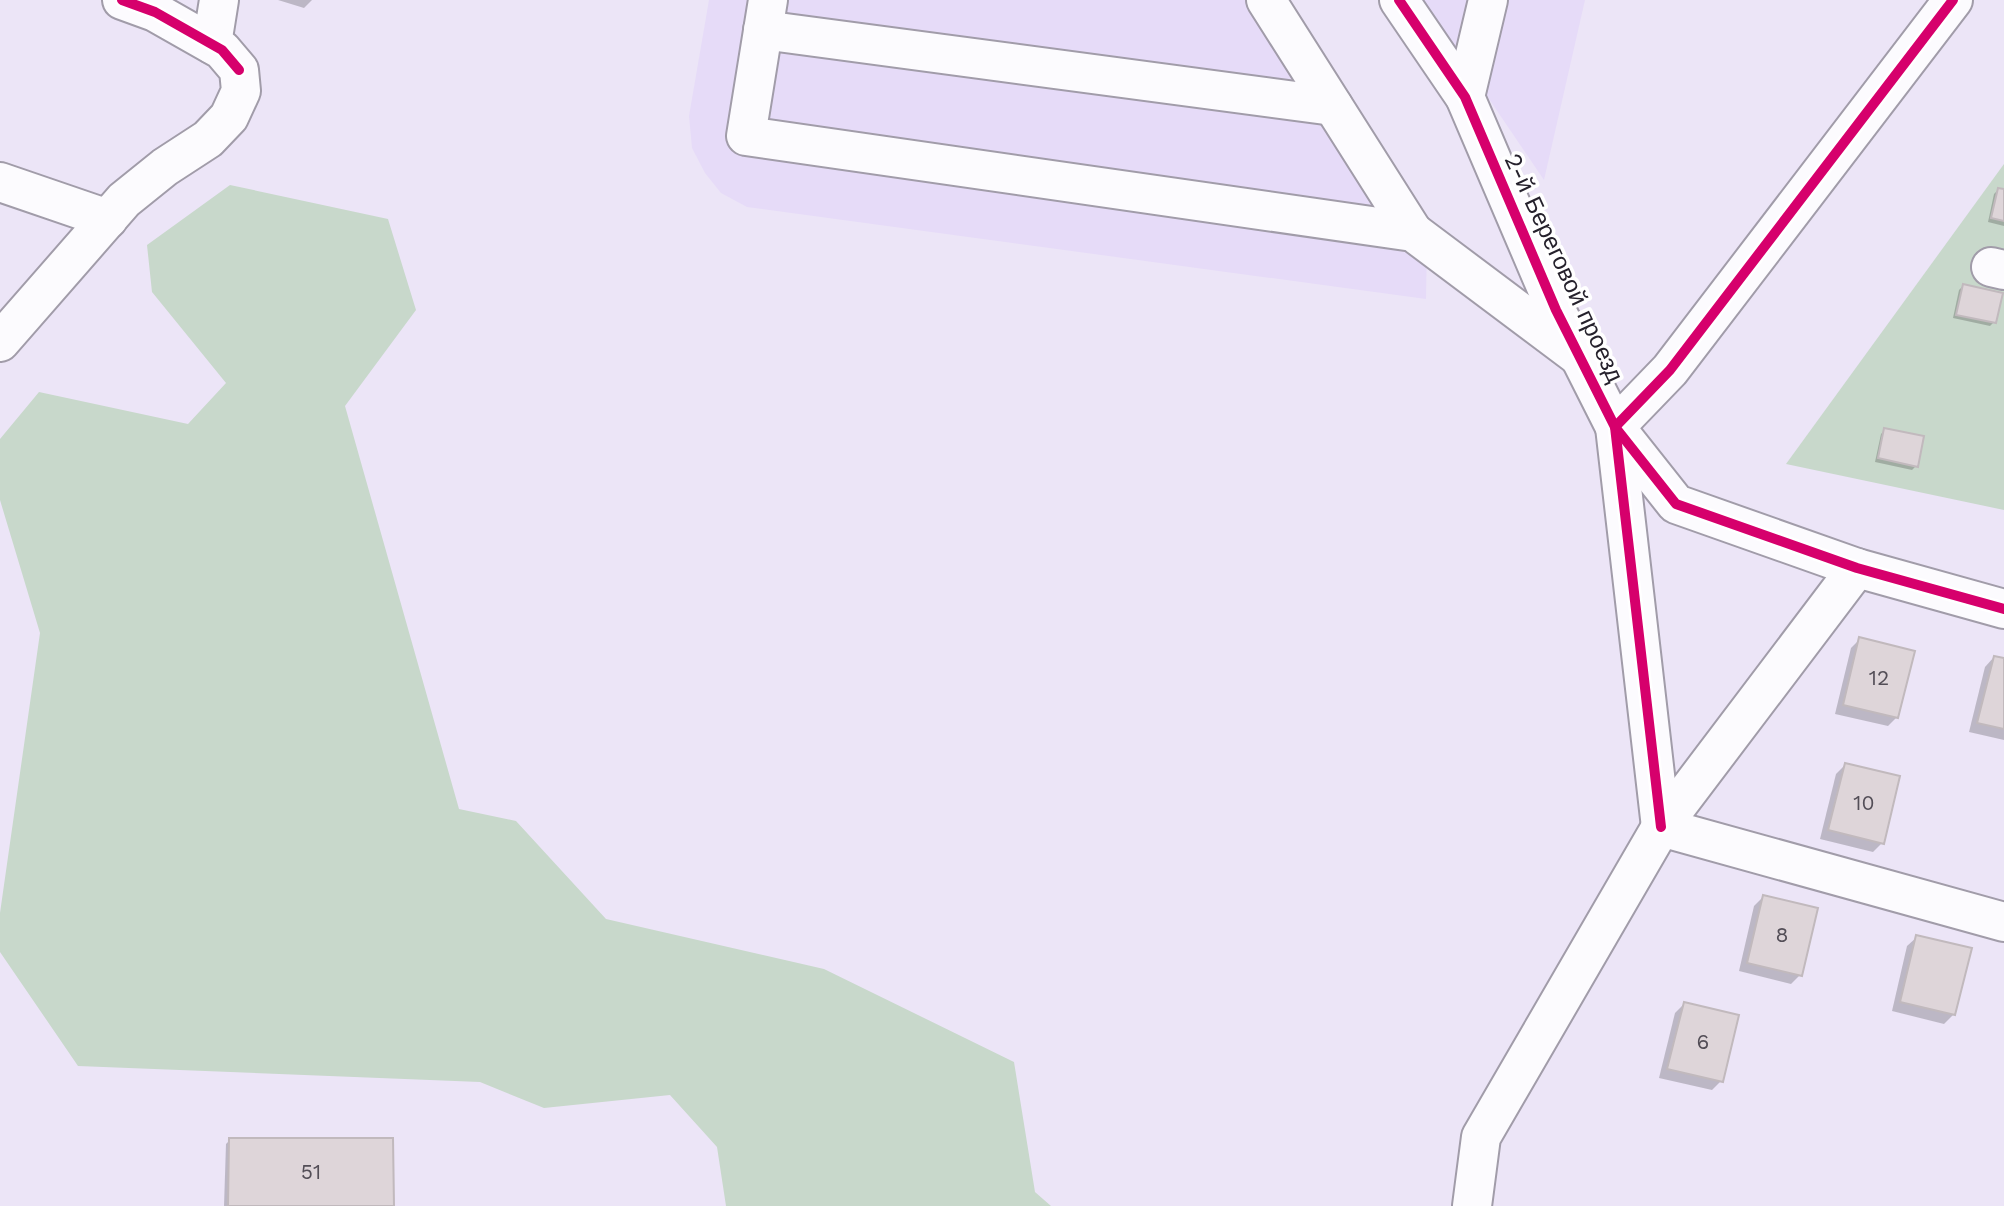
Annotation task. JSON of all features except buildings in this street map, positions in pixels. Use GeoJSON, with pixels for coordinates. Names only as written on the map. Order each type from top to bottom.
{"type":"FeatureCollection","features":[{"type":"Feature","properties":{"kind":"street"},"geometry":{"type":"LineString","coordinates":[[0,342],[124,200],[208,139],[229,117],[241,91],[239,70],[222,50],[155,12],[122,0]]}},
{"type":"Feature","properties":{"kind":"street"},"geometry":{"type":"LineString","coordinates":[[212,44],[219,0]]}},
{"type":"Feature","properties":{"kind":"street"},"geometry":{"type":"LineString","coordinates":[[1266,0],[1413,232],[1581,358]]}},
{"type":"Feature","properties":{"kind":"street","name":"2-й Береговой проезд"},"geometry":{"type":"LineString","coordinates":[[1399,0],[1465,97],[1556,310],[1615,427],[1676,504],[1857,568],[2004,609]]}},
{"type":"Feature","properties":{"kind":"street"},"geometry":{"type":"LineString","coordinates":[[1465,97],[1488,0]]}},
{"type":"Feature","properties":{"kind":"street"},"geometry":{"type":"LineString","coordinates":[[1661,827],[1615,427],[1670,370],[1953,0]]}},
{"type":"Feature","properties":{"kind":"street"},"geometry":{"type":"LineString","coordinates":[[1333,106],[765,15],[746,136],[1413,232]]}},
{"type":"Feature","properties":{"kind":"street"},"geometry":{"type":"LineString","coordinates":[[0,183],[108,219]]}},
{"type":"Feature","properties":{"kind":"street"},"geometry":{"type":"LineString","coordinates":[[1472,1206],[1481,1137],[1661,827],[1857,568]]}},
{"type":"Feature","properties":{"kind":"street"},"geometry":{"type":"LineString","coordinates":[[1661,827],[2004,922]]}},
{"type":"Feature","properties":{"kind":"shaded area"},"geometry":{"type":"Polygon","coordinates":[[[709,0],[1276,0],[1427,241],[1426,299],[747,207],[721,193],[705,173],[692,148],[689,116],[709,0]]]}},
{"type":"Feature","properties":{"kind":"shaded area"},"geometry":{"type":"Polygon","coordinates":[[[1422,0],[1585,0],[1544,180],[1422,0]]]}},
{"type":"Feature","properties":{"kind":"green space"},"geometry":{"type":"Polygon","coordinates":[[[2004,164],[2004,510],[1786,464],[2004,164]]]}},
{"type":"Feature","properties":{"kind":"green space"},"geometry":{"type":"Polygon","coordinates":[[[230,185],[388,219],[416,310],[345,406],[459,809],[516,821],[606,919],[824,969],[1014,1062],[1035,1192],[1051,1206],[726,1206],[717,1147],[670,1095],[544,1108],[480,1082],[78,1066],[0,952],[0,913],[40,633],[0,500],[0,439],[39,392],[188,424],[226,383],[152,292],[147,245],[230,185]]]}},
{"type":"Feature","properties":{"kind":"cycle path"},"geometry":{"type":"LineString","coordinates":[[122,0],[155,12],[222,50],[239,70]]}},
{"type":"Feature","properties":{"kind":"cycle path"},"geometry":{"type":"LineString","coordinates":[[1399,0],[1465,97],[1556,310],[1615,427],[1676,504],[1857,568],[2004,609]]}},
{"type":"Feature","properties":{"kind":"cycle path"},"geometry":{"type":"LineString","coordinates":[[1661,827],[1615,427],[1670,370],[1953,0]]}}]}
